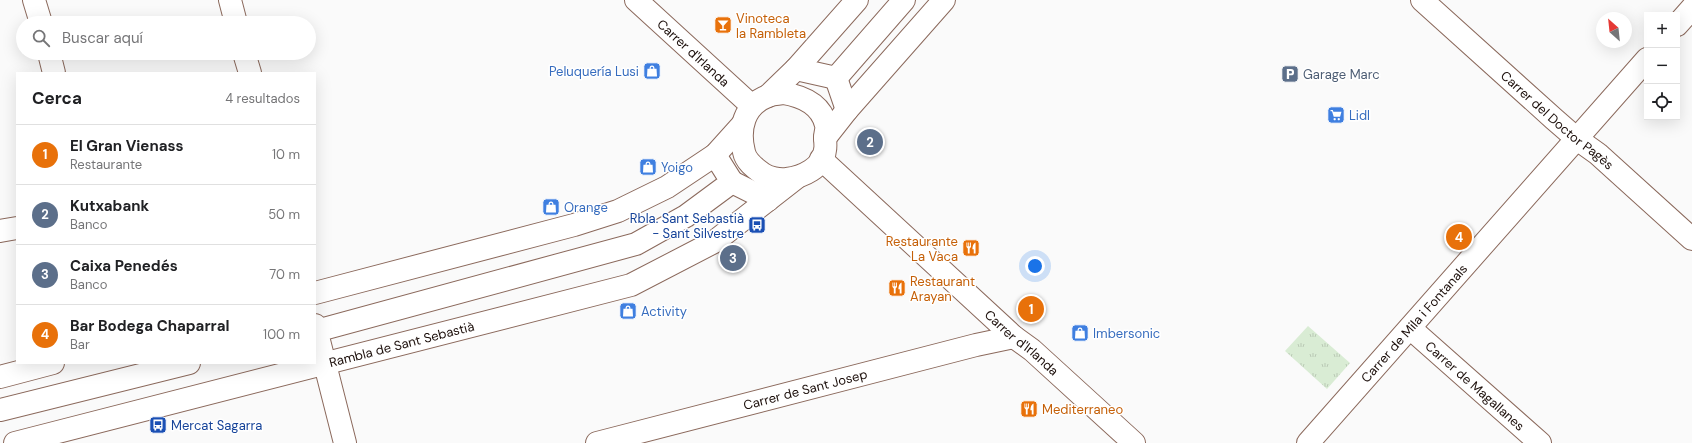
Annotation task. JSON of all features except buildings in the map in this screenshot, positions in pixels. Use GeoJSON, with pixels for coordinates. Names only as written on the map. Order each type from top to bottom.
{"type":"FeatureCollection","features":[{"type":"Feature","properties":{"kind":"street"},"geometry":{"type":"LineString","coordinates":[[34,0],[39,16]]}},
{"type":"Feature","properties":{"kind":"street"},"geometry":{"type":"LineString","coordinates":[[230,0],[234,16]]}},
{"type":"Feature","properties":{"kind":"street","name":"Carrer d'Irlanda"},"geometry":{"type":"LineString","coordinates":[[636,0],[754,109]]}},
{"type":"Feature","properties":{"kind":"street"},"geometry":{"type":"LineString","coordinates":[[316,293],[574,225],[618,211],[667,187],[715,155],[754,109],[796,69],[857,0]]}},
{"type":"Feature","properties":{"kind":"street"},"geometry":{"type":"LineString","coordinates":[[836,78],[904,0]]}},
{"type":"Feature","properties":{"kind":"street"},"geometry":{"type":"LineString","coordinates":[[823,149],[827,126],[820,112],[810,102],[797,95],[783,93],[754,109],[741,140],[744,155],[753,167],[766,176],[781,180],[796,178],[806,174],[814,168],[823,149],[848,110],[944,0]]}},
{"type":"Feature","properties":{"kind":"street","name":"Carrer del Doctor Pagès"},"geometry":{"type":"LineString","coordinates":[[1422,0],[1577,138],[1598,154],[1692,239]]}},
{"type":"Feature","properties":{"kind":"street"},"geometry":{"type":"LineString","coordinates":[[1680,22],[1692,8]]}},
{"type":"Feature","properties":{"kind":"street"},"geometry":{"type":"LineString","coordinates":[[51,60],[54,72]]}},
{"type":"Feature","properties":{"kind":"street"},"geometry":{"type":"LineString","coordinates":[[246,60],[250,72]]}},
{"type":"Feature","properties":{"kind":"street","name":"Carrer de Mila i Fontanals"},"geometry":{"type":"LineString","coordinates":[[1308,443],[1644,62]]}},
{"type":"Feature","properties":{"kind":"street"},"geometry":{"type":"LineString","coordinates":[[796,69],[836,78]]}},
{"type":"Feature","properties":{"kind":"street"},"geometry":{"type":"LineString","coordinates":[[836,78],[848,110]]}},
{"type":"Feature","properties":{"kind":"street","name":"Carrer d'Irlanda"},"geometry":{"type":"LineString","coordinates":[[823,149],[1014,337],[1032,350],[1134,443]]}},
{"type":"Feature","properties":{"kind":"street"},"geometry":{"type":"LineString","coordinates":[[715,155],[732,182],[768,200]]}},
{"type":"Feature","properties":{"kind":"street","name":"Rambla de Sant Sebastià"},"geometry":{"type":"LineString","coordinates":[[15,443],[324,365],[630,285],[714,242],[796,178]]}},
{"type":"Feature","properties":{"kind":"street"},"geometry":{"type":"LineString","coordinates":[[345,443],[324,365],[321,327],[636,244],[686,216],[732,182]]}},
{"type":"Feature","properties":{"kind":"street"},"geometry":{"type":"LineString","coordinates":[[0,231],[16,228]]}},
{"type":"Feature","properties":{"kind":"street","name":"Carrer de Magallanes"},"geometry":{"type":"LineString","coordinates":[[1410,328],[1540,443]]}},
{"type":"Feature","properties":{"kind":"street","name":"Carrer de Sant Josep"},"geometry":{"type":"LineString","coordinates":[[597,443],[976,345],[1014,337]]}},
{"type":"Feature","properties":{"kind":"street"},"geometry":{"type":"LineString","coordinates":[[0,377],[49,364]]}},
{"type":"Feature","properties":{"kind":"street"},"geometry":{"type":"LineString","coordinates":[[0,410],[185,364]]}},
{"type":"Feature","properties":{"kind":"green space"},"geometry":{"type":"Polygon","coordinates":[[[1308,326],[1350,363],[1327,389],[1285,351],[1308,326]]]}},
{"type":"Feature","properties":{"kind":"place","name":"Vinoteca la Rambleta"},"geometry":{"type":"Point","coordinates":[723,25]}},
{"type":"Feature","properties":{"kind":"place","name":"Peluquería Lusi"},"geometry":{"type":"Point","coordinates":[652,71]}},
{"type":"Feature","properties":{"kind":"place","name":"Garage Marc"},"geometry":{"type":"Point","coordinates":[1290,74]}},
{"type":"Feature","properties":{"kind":"place","name":"Lidl"},"geometry":{"type":"Point","coordinates":[1336,115]}},
{"type":"Feature","properties":{"kind":"place","name":"Kutxabank"},"geometry":{"type":"Point","coordinates":[870,142]}},
{"type":"Feature","properties":{"kind":"place","name":"Yoigo"},"geometry":{"type":"Point","coordinates":[648,167]}},
{"type":"Feature","properties":{"kind":"place","name":"Orange"},"geometry":{"type":"Point","coordinates":[551,207]}},
{"type":"Feature","properties":{"kind":"place","name":"Rbla. Sant Sebastià - Sant Silvestre"},"geometry":{"type":"Point","coordinates":[757,225]}},
{"type":"Feature","properties":{"kind":"place","name":"Bar Bodega Chaparral"},"geometry":{"type":"Point","coordinates":[1459,237]}},
{"type":"Feature","properties":{"kind":"place","name":"Restaurante La Vaca"},"geometry":{"type":"Point","coordinates":[971,248]}},
{"type":"Feature","properties":{"kind":"place","name":"Caixa Penedés"},"geometry":{"type":"Point","coordinates":[733,258]}},
{"type":"Feature","properties":{"kind":"place","name":"Restaurant Arayan"},"geometry":{"type":"Point","coordinates":[897,288]}},
{"type":"Feature","properties":{"kind":"place","name":"El Gran Vienass"},"geometry":{"type":"Point","coordinates":[1031,309]}},
{"type":"Feature","properties":{"kind":"place","name":"Activity"},"geometry":{"type":"Point","coordinates":[628,311]}},
{"type":"Feature","properties":{"kind":"place","name":"Imbersonic"},"geometry":{"type":"Point","coordinates":[1080,333]}},
{"type":"Feature","properties":{"kind":"place","name":"Mediterraneo"},"geometry":{"type":"Point","coordinates":[1029,409]}},
{"type":"Feature","properties":{"kind":"place","name":"Mercat Sagarra"},"geometry":{"type":"Point","coordinates":[158,425]}}]}
